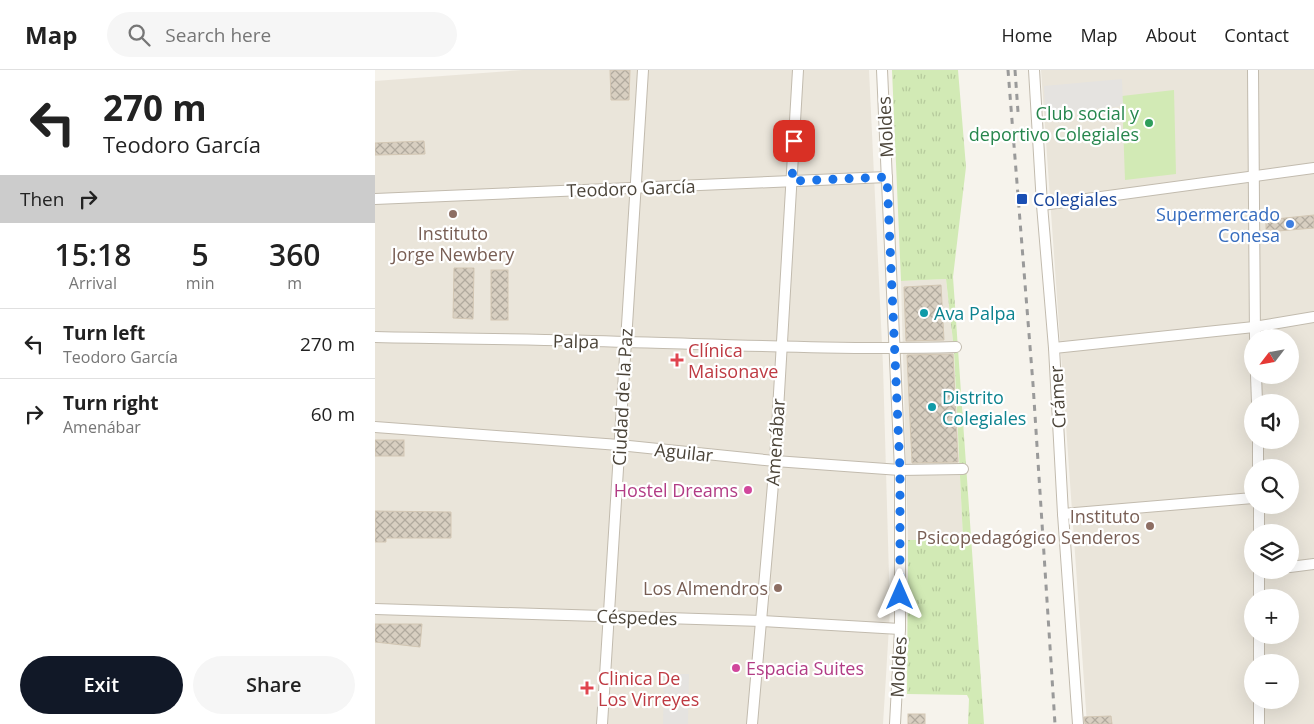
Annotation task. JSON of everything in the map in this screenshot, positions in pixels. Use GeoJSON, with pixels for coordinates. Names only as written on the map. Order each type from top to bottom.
{"type":"FeatureCollection","features":[{"type":"Feature","properties":{"kind":"street","name":"Ciudad de la Paz"},"geometry":{"type":"LineString","coordinates":[[602,724],[643,70]]}},
{"type":"Feature","properties":{"kind":"street","name":"Amenábar"},"geometry":{"type":"LineString","coordinates":[[752,724],[775,461],[798,70]]}},
{"type":"Feature","properties":{"kind":"street","name":"Moldes"},"geometry":{"type":"LineString","coordinates":[[882,70],[900,470],[900,629],[895,724]]}},
{"type":"Feature","properties":{"kind":"street","name":"Crámer"},"geometry":{"type":"LineString","coordinates":[[1034,70],[1078,724]]}},
{"type":"Feature","properties":{"kind":"street"},"geometry":{"type":"LineString","coordinates":[[1253,70],[1254,327]]}},
{"type":"Feature","properties":{"kind":"street"},"geometry":{"type":"LineString","coordinates":[[1042,205],[1314,168]]}},
{"type":"Feature","properties":{"kind":"street","name":"Teodoro García"},"geometry":{"type":"LineString","coordinates":[[375,199],[887,177]]}},
{"type":"Feature","properties":{"kind":"street"},"geometry":{"type":"LineString","coordinates":[[1054,348],[1254,327],[1314,318]]}},
{"type":"Feature","properties":{"kind":"street","name":"Palpa"},"geometry":{"type":"LineString","coordinates":[[375,337],[896,349],[956,347]]}},
{"type":"Feature","properties":{"kind":"street","name":"Aguilar"},"geometry":{"type":"LineString","coordinates":[[375,427],[619,445],[775,461],[900,470],[963,469]]}},
{"type":"Feature","properties":{"kind":"street"},"geometry":{"type":"LineString","coordinates":[[1063,514],[1244,499]]}},
{"type":"Feature","properties":{"kind":"street"},"geometry":{"type":"LineString","coordinates":[[1299,565],[1314,564]]}},
{"type":"Feature","properties":{"kind":"street","name":"Céspedes"},"geometry":{"type":"LineString","coordinates":[[375,609],[762,621],[900,629]]}},
{"type":"Feature","properties":{"kind":"street"},"geometry":{"type":"LineString","coordinates":[[1259,709],[1259,724]]}},
{"type":"Feature","properties":{"kind":"shaded area"},"geometry":{"type":"Polygon","coordinates":[[[523,70],[869,70],[883,366],[890,611],[883,724],[375,724],[375,81],[523,70]]]}},
{"type":"Feature","properties":{"kind":"shaded area"},"geometry":{"type":"Polygon","coordinates":[[[1041,70],[1314,70],[1314,724],[1087,724],[1041,70]]]}},
{"type":"Feature","properties":{"kind":"shaded area"},"geometry":{"type":"Polygon","coordinates":[[[1122,79],[1123,106],[1045,114],[1044,86],[1122,79]]]}},
{"type":"Feature","properties":{"kind":"shaded area"},"geometry":{"type":"Polygon","coordinates":[[[946,279],[954,350],[963,539],[908,540],[901,281],[946,279]]]}},
{"type":"Feature","properties":{"kind":"shaded area"},"geometry":{"type":"Polygon","coordinates":[[[664,674],[689,674],[688,724],[663,724],[664,674]]]}},
{"type":"Feature","properties":{"kind":"green space"},"geometry":{"type":"Polygon","coordinates":[[[892,70],[958,70],[966,167],[953,277],[984,724],[968,724],[969,699],[967,695],[907,694],[908,540],[963,539],[954,350],[946,279],[901,281],[892,70]]]}},
{"type":"Feature","properties":{"kind":"green space","name":"Club social y deportivo Colegiales"},"geometry":{"type":"Polygon","coordinates":[[[1174,90],[1176,174],[1125,180],[1122,96],[1174,90]]]}},
{"type":"Feature","properties":{"kind":"building"},"geometry":{"type":"Polygon","coordinates":[[[610,70],[630,70],[629,100],[611,100],[610,70]]]}},
{"type":"Feature","properties":{"kind":"building"},"geometry":{"type":"Polygon","coordinates":[[[424,141],[425,154],[375,155],[375,143],[424,141]]]}},
{"type":"Feature","properties":{"kind":"building","name":"Supermercado Conesa"},"geometry":{"type":"Polygon","coordinates":[[[1314,215],[1314,228],[1266,232],[1266,220],[1314,215]]]}},
{"type":"Feature","properties":{"kind":"building"},"geometry":{"type":"Polygon","coordinates":[[[454,268],[474,268],[473,319],[453,318],[454,268]]]}},
{"type":"Feature","properties":{"kind":"building"},"geometry":{"type":"Polygon","coordinates":[[[491,270],[508,270],[508,320],[491,320],[491,270]]]}},
{"type":"Feature","properties":{"kind":"building","name":"Ava Palpa"},"geometry":{"type":"Polygon","coordinates":[[[941,285],[944,340],[906,341],[904,287],[941,285]]]}},
{"type":"Feature","properties":{"kind":"building","name":"Distrito Colegiales"},"geometry":{"type":"Polygon","coordinates":[[[953,354],[958,462],[912,463],[907,355],[953,354]]]}},
{"type":"Feature","properties":{"kind":"building"},"geometry":{"type":"Polygon","coordinates":[[[375,440],[404,440],[404,456],[375,456],[375,440]]]}},
{"type":"Feature","properties":{"kind":"building"},"geometry":{"type":"Polygon","coordinates":[[[375,511],[451,512],[451,538],[386,538],[386,542],[375,542],[375,511]]]}},
{"type":"Feature","properties":{"kind":"building"},"geometry":{"type":"Polygon","coordinates":[[[375,624],[422,624],[420,647],[375,642],[375,624]]]}},
{"type":"Feature","properties":{"kind":"building"},"geometry":{"type":"Polygon","coordinates":[[[908,714],[925,714],[925,724],[908,724],[908,714]]]}},
{"type":"Feature","properties":{"kind":"building"},"geometry":{"type":"Polygon","coordinates":[[[1111,716],[1112,724],[1085,724],[1084,717],[1111,716]]]}},
{"type":"Feature","properties":{"kind":"railway"},"geometry":{"type":"LineString","coordinates":[[1008,70],[1033,384],[1055,724]]}},
{"type":"Feature","properties":{"kind":"railway"},"geometry":{"type":"LineString","coordinates":[[1015,70],[1018,112]]}},
{"type":"Feature","properties":{"kind":"place","name":"Club social y deportivo Colegiales"},"geometry":{"type":"Point","coordinates":[1149,123]}},
{"type":"Feature","properties":{"kind":"place","name":"Colegiales"},"geometry":{"type":"Point","coordinates":[1022,199]}},
{"type":"Feature","properties":{"kind":"place","name":"Instituto Jorge Newbery"},"geometry":{"type":"Point","coordinates":[453,214]}},
{"type":"Feature","properties":{"kind":"place","name":"Supermercado Conesa"},"geometry":{"type":"Point","coordinates":[1290,224]}},
{"type":"Feature","properties":{"kind":"place","name":"Ava Palpa"},"geometry":{"type":"Point","coordinates":[924,313]}},
{"type":"Feature","properties":{"kind":"place","name":"Clínica Maisonave"},"geometry":{"type":"Point","coordinates":[677,360]}},
{"type":"Feature","properties":{"kind":"place","name":"Distrito Colegiales"},"geometry":{"type":"Point","coordinates":[932,407]}},
{"type":"Feature","properties":{"kind":"place","name":"Hostel Dreams"},"geometry":{"type":"Point","coordinates":[748,490]}},
{"type":"Feature","properties":{"kind":"place","name":"Instituto Psicopedagógico Senderos"},"geometry":{"type":"Point","coordinates":[1150,526]}},
{"type":"Feature","properties":{"kind":"place","name":"Los Almendros"},"geometry":{"type":"Point","coordinates":[778,588]}},
{"type":"Feature","properties":{"kind":"place","name":"Espacia Suites"},"geometry":{"type":"Point","coordinates":[736,668]}},
{"type":"Feature","properties":{"kind":"place","name":"Clinica De Los Virreyes"},"geometry":{"type":"Point","coordinates":[587,688]}},
{"type":"Feature","properties":{"kind":"route"},"geometry":{"type":"LineString","coordinates":[[794,141],[792,181],[887,177],[900,470],[900,595]]}}]}
